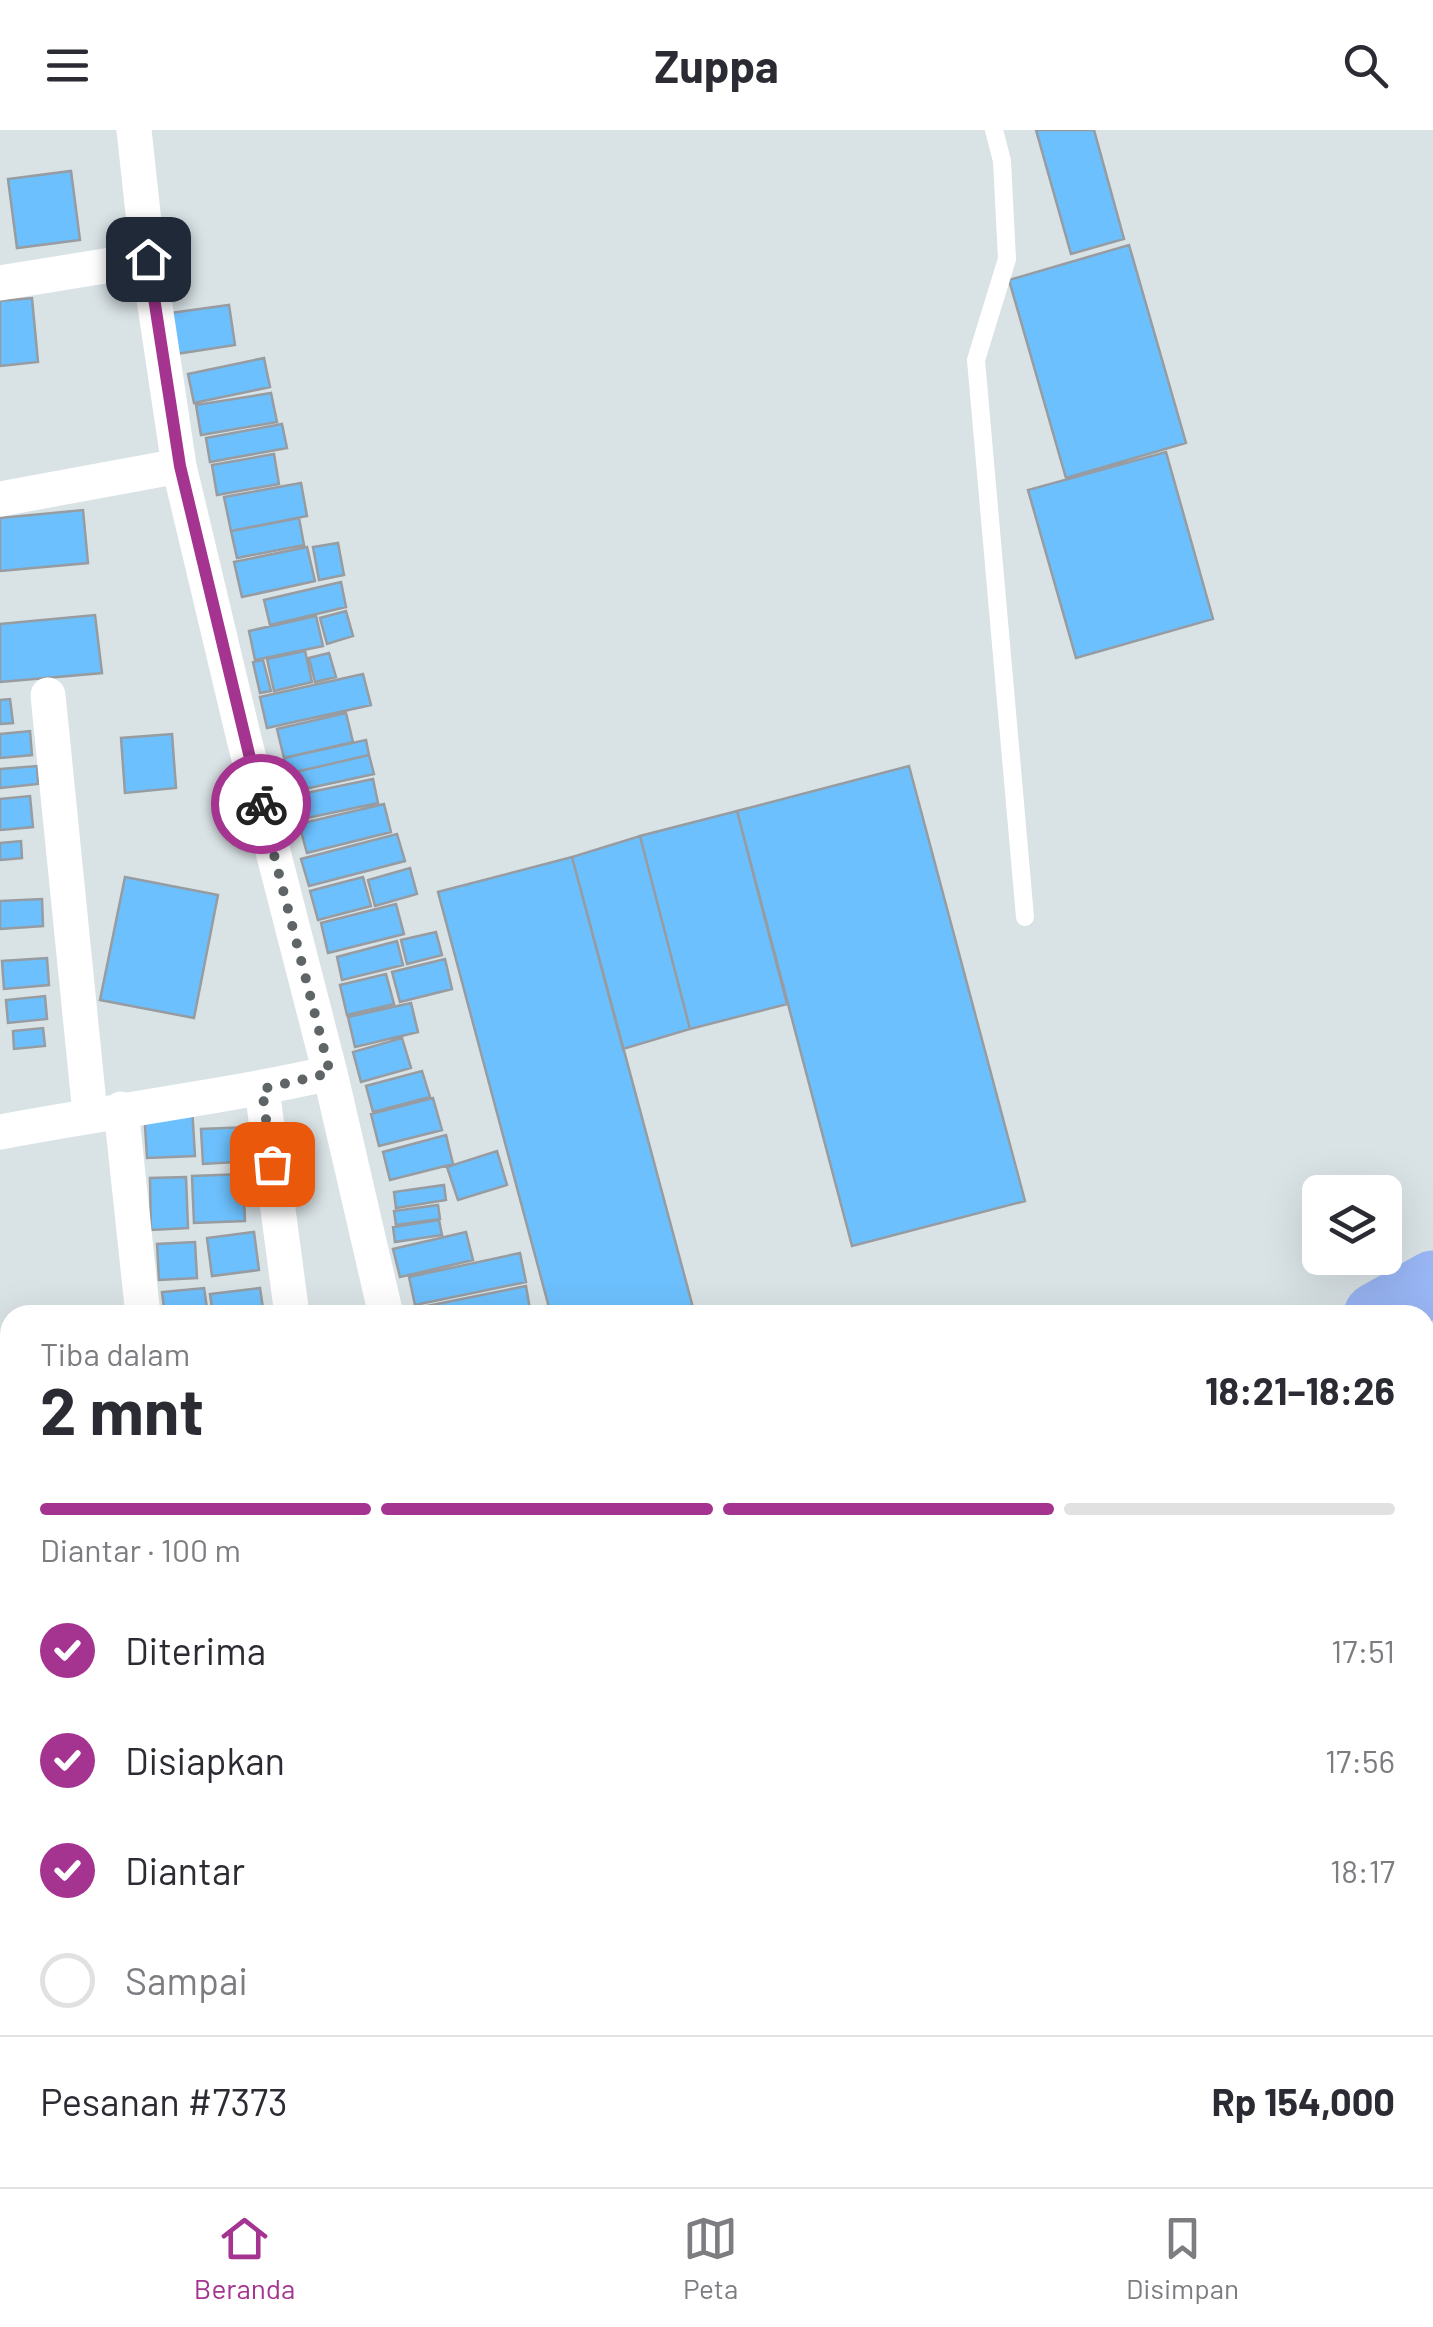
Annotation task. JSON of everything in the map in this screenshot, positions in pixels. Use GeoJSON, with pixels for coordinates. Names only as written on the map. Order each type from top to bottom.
{"type":"FeatureCollection","features":[{"type":"Feature","properties":{"kind":"street"},"geometry":{"type":"LineString","coordinates":[[134,130],[148,259],[180,466],[384,1305]]}},
{"type":"Feature","properties":{"kind":"street"},"geometry":{"type":"LineString","coordinates":[[0,283],[148,259]]}},
{"type":"Feature","properties":{"kind":"street"},"geometry":{"type":"LineString","coordinates":[[0,499],[180,466]]}},
{"type":"Feature","properties":{"kind":"street"},"geometry":{"type":"LineString","coordinates":[[48,695],[106,1112],[141,1305]]}},
{"type":"Feature","properties":{"kind":"street"},"geometry":{"type":"LineString","coordinates":[[0,1132],[262,1089],[330,1073]]}},
{"type":"Feature","properties":{"kind":"street"},"geometry":{"type":"LineString","coordinates":[[262,1089],[291,1305]]}},
{"type":"Feature","properties":{"kind":"lane"},"geometry":{"type":"LineString","coordinates":[[994,130],[1002,161],[1007,258],[976,360],[1024,917]]}},
{"type":"Feature","properties":{"kind":"building"},"geometry":{"type":"Polygon","coordinates":[[[1036,130],[1094,130],[1124,239],[1071,254],[1036,130]]]}},
{"type":"Feature","properties":{"kind":"building"},"geometry":{"type":"Polygon","coordinates":[[[71,171],[80,240],[17,248],[8,179],[71,171]]]}},
{"type":"Feature","properties":{"kind":"building"},"geometry":{"type":"Polygon","coordinates":[[[1129,245],[1186,443],[1066,478],[1009,280],[1129,245]]]}},
{"type":"Feature","properties":{"kind":"building"},"geometry":{"type":"Polygon","coordinates":[[[32,298],[38,362],[0,366],[0,301],[32,298]]]}},
{"type":"Feature","properties":{"kind":"building"},"geometry":{"type":"Polygon","coordinates":[[[229,305],[235,345],[176,354],[170,313],[229,305]]]}},
{"type":"Feature","properties":{"kind":"building"},"geometry":{"type":"Polygon","coordinates":[[[264,358],[270,387],[194,403],[188,374],[264,358]]]}},
{"type":"Feature","properties":{"kind":"building"},"geometry":{"type":"Polygon","coordinates":[[[271,393],[277,422],[201,435],[196,405],[271,393]]]}},
{"type":"Feature","properties":{"kind":"building"},"geometry":{"type":"Polygon","coordinates":[[[282,424],[287,448],[210,462],[206,438],[282,424]]]}},
{"type":"Feature","properties":{"kind":"building"},"geometry":{"type":"Polygon","coordinates":[[[1166,452],[1213,619],[1076,658],[1028,490],[1166,452]]]}},
{"type":"Feature","properties":{"kind":"building"},"geometry":{"type":"Polygon","coordinates":[[[274,454],[279,484],[217,495],[212,465],[274,454]]]}},
{"type":"Feature","properties":{"kind":"building"},"geometry":{"type":"Polygon","coordinates":[[[301,483],[307,516],[231,531],[224,497],[301,483]]]}},
{"type":"Feature","properties":{"kind":"building"},"geometry":{"type":"Polygon","coordinates":[[[83,510],[88,563],[0,571],[0,518],[83,510]]]}},
{"type":"Feature","properties":{"kind":"building"},"geometry":{"type":"Polygon","coordinates":[[[299,518],[304,545],[237,558],[231,531],[299,518]]]}},
{"type":"Feature","properties":{"kind":"building"},"geometry":{"type":"Polygon","coordinates":[[[338,543],[344,575],[319,580],[313,547],[338,543]]]}},
{"type":"Feature","properties":{"kind":"building"},"geometry":{"type":"Polygon","coordinates":[[[307,547],[315,581],[242,597],[234,562],[307,547]]]}},
{"type":"Feature","properties":{"kind":"building"},"geometry":{"type":"Polygon","coordinates":[[[341,582],[346,607],[270,625],[264,600],[341,582]]]}},
{"type":"Feature","properties":{"kind":"building"},"geometry":{"type":"Polygon","coordinates":[[[346,611],[353,636],[327,644],[320,618],[346,611]]]}},
{"type":"Feature","properties":{"kind":"building"},"geometry":{"type":"Polygon","coordinates":[[[95,615],[102,673],[0,682],[0,624],[95,615]]]}},
{"type":"Feature","properties":{"kind":"building"},"geometry":{"type":"Polygon","coordinates":[[[316,616],[323,646],[255,660],[249,631],[316,616]]]}},
{"type":"Feature","properties":{"kind":"building"},"geometry":{"type":"Polygon","coordinates":[[[305,651],[312,682],[274,691],[267,659],[305,651]]]}},
{"type":"Feature","properties":{"kind":"building"},"geometry":{"type":"Polygon","coordinates":[[[329,653],[336,677],[315,682],[309,658],[329,653]]]}},
{"type":"Feature","properties":{"kind":"building"},"geometry":{"type":"Polygon","coordinates":[[[263,660],[271,691],[260,693],[253,662],[263,660]]]}},
{"type":"Feature","properties":{"kind":"building"},"geometry":{"type":"Polygon","coordinates":[[[363,674],[371,705],[267,728],[260,697],[363,674]]]}},
{"type":"Feature","properties":{"kind":"building"},"geometry":{"type":"Polygon","coordinates":[[[10,699],[13,723],[0,724],[0,700],[10,699]]]}},
{"type":"Feature","properties":{"kind":"building"},"geometry":{"type":"Polygon","coordinates":[[[346,713],[353,742],[284,758],[277,729],[346,713]]]}},
{"type":"Feature","properties":{"kind":"building"},"geometry":{"type":"Polygon","coordinates":[[[30,731],[32,755],[0,758],[0,734],[30,731]]]}},
{"type":"Feature","properties":{"kind":"building"},"geometry":{"type":"Polygon","coordinates":[[[172,734],[176,788],[125,793],[121,738],[172,734]]]}},
{"type":"Feature","properties":{"kind":"building"},"geometry":{"type":"Polygon","coordinates":[[[366,740],[369,755],[287,774],[284,758],[366,740]]]}},
{"type":"Feature","properties":{"kind":"building"},"geometry":{"type":"Polygon","coordinates":[[[369,755],[374,774],[291,792],[287,774],[369,755]]]}},
{"type":"Feature","properties":{"kind":"building"},"geometry":{"type":"Polygon","coordinates":[[[37,766],[38,784],[0,788],[0,769],[37,766]]]}},
{"type":"Feature","properties":{"kind":"building"},"geometry":{"type":"Polygon","coordinates":[[[909,766],[1025,1201],[852,1246],[737,811],[909,766]]]}},
{"type":"Feature","properties":{"kind":"building"},"geometry":{"type":"Polygon","coordinates":[[[373,779],[378,803],[293,821],[287,797],[373,779]]]}},
{"type":"Feature","properties":{"kind":"building"},"geometry":{"type":"Polygon","coordinates":[[[30,796],[33,827],[0,830],[0,799],[30,796]]]}},
{"type":"Feature","properties":{"kind":"building"},"geometry":{"type":"Polygon","coordinates":[[[384,804],[391,832],[307,853],[299,824],[384,804]]]}},
{"type":"Feature","properties":{"kind":"building"},"geometry":{"type":"Polygon","coordinates":[[[737,811],[787,1004],[690,1029],[640,836],[737,811]]]}},
{"type":"Feature","properties":{"kind":"building"},"geometry":{"type":"Polygon","coordinates":[[[397,834],[405,861],[309,886],[301,859],[397,834]]]}},
{"type":"Feature","properties":{"kind":"building"},"geometry":{"type":"Polygon","coordinates":[[[640,836],[690,1029],[623,1049],[572,857],[640,836]]]}},
{"type":"Feature","properties":{"kind":"building"},"geometry":{"type":"Polygon","coordinates":[[[21,841],[22,858],[0,860],[0,843],[21,841]]]}},
{"type":"Feature","properties":{"kind":"building"},"geometry":{"type":"Polygon","coordinates":[[[572,857],[692,1305],[548,1305],[438,892],[572,857]]]}},
{"type":"Feature","properties":{"kind":"building"},"geometry":{"type":"Polygon","coordinates":[[[410,868],[417,894],[375,906],[368,880],[410,868]]]}},
{"type":"Feature","properties":{"kind":"building"},"geometry":{"type":"Polygon","coordinates":[[[125,877],[218,895],[194,1018],[100,1000],[125,877]]]}},
{"type":"Feature","properties":{"kind":"building"},"geometry":{"type":"Polygon","coordinates":[[[363,877],[371,906],[318,920],[310,891],[363,877]]]}},
{"type":"Feature","properties":{"kind":"building"},"geometry":{"type":"Polygon","coordinates":[[[42,899],[43,926],[0,929],[0,901],[42,899]]]}},
{"type":"Feature","properties":{"kind":"building"},"geometry":{"type":"Polygon","coordinates":[[[396,904],[404,934],[328,953],[321,923],[396,904]]]}},
{"type":"Feature","properties":{"kind":"building"},"geometry":{"type":"Polygon","coordinates":[[[436,932],[442,955],[407,964],[401,940],[436,932]]]}},
{"type":"Feature","properties":{"kind":"building"},"geometry":{"type":"Polygon","coordinates":[[[397,941],[403,965],[342,980],[337,957],[397,941]]]}},
{"type":"Feature","properties":{"kind":"building"},"geometry":{"type":"Polygon","coordinates":[[[47,958],[49,985],[4,989],[2,961],[47,958]]]}},
{"type":"Feature","properties":{"kind":"building"},"geometry":{"type":"Polygon","coordinates":[[[445,959],[452,989],[400,1002],[392,972],[445,959]]]}},
{"type":"Feature","properties":{"kind":"building"},"geometry":{"type":"Polygon","coordinates":[[[386,974],[394,1004],[347,1015],[340,985],[386,974]]]}},
{"type":"Feature","properties":{"kind":"building"},"geometry":{"type":"Polygon","coordinates":[[[45,996],[47,1019],[8,1023],[6,1000],[45,996]]]}},
{"type":"Feature","properties":{"kind":"building"},"geometry":{"type":"Polygon","coordinates":[[[411,1003],[418,1032],[355,1047],[348,1017],[411,1003]]]}},
{"type":"Feature","properties":{"kind":"building"},"geometry":{"type":"Polygon","coordinates":[[[43,1028],[45,1046],[14,1049],[13,1031],[43,1028]]]}},
{"type":"Feature","properties":{"kind":"building"},"geometry":{"type":"Polygon","coordinates":[[[402,1038],[411,1068],[361,1082],[353,1052],[402,1038]]]}},
{"type":"Feature","properties":{"kind":"building"},"geometry":{"type":"Polygon","coordinates":[[[422,1071],[430,1097],[373,1112],[366,1086],[422,1071]]]}},
{"type":"Feature","properties":{"kind":"building"},"geometry":{"type":"Polygon","coordinates":[[[433,1098],[442,1130],[379,1146],[371,1114],[433,1098]]]}},
{"type":"Feature","properties":{"kind":"building"},"geometry":{"type":"Polygon","coordinates":[[[192,1107],[195,1156],[147,1158],[144,1110],[192,1107]]]}},
{"type":"Feature","properties":{"kind":"building"},"geometry":{"type":"Polygon","coordinates":[[[250,1127],[252,1161],[203,1164],[201,1129],[250,1127]]]}},
{"type":"Feature","properties":{"kind":"building"},"geometry":{"type":"Polygon","coordinates":[[[446,1135],[453,1164],[390,1180],[383,1152],[446,1135]]]}},
{"type":"Feature","properties":{"kind":"building"},"geometry":{"type":"Polygon","coordinates":[[[497,1151],[507,1185],[458,1200],[447,1167],[497,1151]]]}},
{"type":"Feature","properties":{"kind":"building"},"geometry":{"type":"Polygon","coordinates":[[[243,1174],[245,1221],[194,1223],[192,1176],[243,1174]]]}},
{"type":"Feature","properties":{"kind":"building"},"geometry":{"type":"Polygon","coordinates":[[[186,1177],[188,1228],[151,1230],[150,1178],[186,1177]]]}},
{"type":"Feature","properties":{"kind":"building"},"geometry":{"type":"Polygon","coordinates":[[[444,1185],[446,1200],[396,1208],[394,1192],[444,1185]]]}},
{"type":"Feature","properties":{"kind":"building"},"geometry":{"type":"Polygon","coordinates":[[[438,1205],[440,1219],[396,1225],[394,1211],[438,1205]]]}},
{"type":"Feature","properties":{"kind":"building"},"geometry":{"type":"Polygon","coordinates":[[[439,1220],[442,1235],[395,1242],[393,1227],[439,1220]]]}},
{"type":"Feature","properties":{"kind":"building"},"geometry":{"type":"Polygon","coordinates":[[[254,1232],[259,1270],[212,1276],[207,1238],[254,1232]]]}},
{"type":"Feature","properties":{"kind":"building"},"geometry":{"type":"Polygon","coordinates":[[[466,1232],[473,1260],[400,1277],[393,1249],[466,1232]]]}},
{"type":"Feature","properties":{"kind":"building"},"geometry":{"type":"Polygon","coordinates":[[[195,1242],[197,1278],[159,1280],[157,1244],[195,1242]]]}},
{"type":"Feature","properties":{"kind":"building"},"geometry":{"type":"Polygon","coordinates":[[[520,1253],[526,1282],[415,1305],[409,1277],[520,1253]]]}},
{"type":"Feature","properties":{"kind":"building"},"geometry":{"type":"Polygon","coordinates":[[[526,1286],[529,1305],[432,1305],[526,1286]]]}},
{"type":"Feature","properties":{"kind":"building"},"geometry":{"type":"Polygon","coordinates":[[[204,1288],[207,1305],[164,1305],[162,1292],[204,1288]]]}},
{"type":"Feature","properties":{"kind":"building"},"geometry":{"type":"Polygon","coordinates":[[[260,1288],[263,1305],[212,1305],[210,1294],[260,1288]]]}},
{"type":"Feature","properties":{"kind":"waterway"},"geometry":{"type":"LineString","coordinates":[[1394,1305],[1433,1283]]}},
{"type":"Feature","properties":{"kind":"way so far"},"geometry":{"type":"LineString","coordinates":[[261,804],[330,1073],[262,1089],[272,1164]]}},
{"type":"Feature","properties":{"kind":"route"},"geometry":{"type":"LineString","coordinates":[[148,259],[180,466],[261,804]]}}]}
